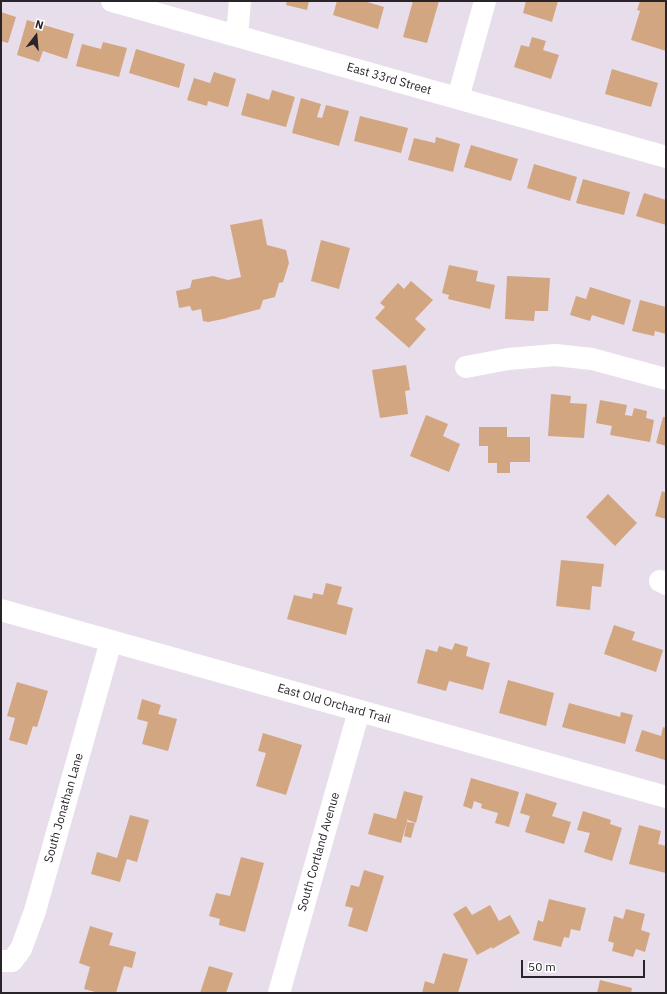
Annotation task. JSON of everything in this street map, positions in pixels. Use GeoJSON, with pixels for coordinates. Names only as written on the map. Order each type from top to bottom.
{"type":"FeatureCollection","features":[{"type":"Feature","properties":{"kind":"street","name":"East 33rd Street"},"geometry":{"type":"LineString","coordinates":[[112,1],[666,157]]}},
{"type":"Feature","properties":{"kind":"street"},"geometry":{"type":"LineString","coordinates":[[237,36],[240,1]]}},
{"type":"Feature","properties":{"kind":"street"},"geometry":{"type":"LineString","coordinates":[[458,98],[486,1]]}},
{"type":"Feature","properties":{"kind":"street"},"geometry":{"type":"LineString","coordinates":[[466,367],[508,359],[555,355],[592,359],[666,380]]}},
{"type":"Feature","properties":{"kind":"street","name":"East Old Orchard Trail"},"geometry":{"type":"LineString","coordinates":[[1,610],[666,797]]}},
{"type":"Feature","properties":{"kind":"street","name":"South Jonathan Lane"},"geometry":{"type":"LineString","coordinates":[[1,961],[12,961],[21,949],[35,911],[111,641]]}},
{"type":"Feature","properties":{"kind":"street","name":"South Cortland Avenue"},"geometry":{"type":"LineString","coordinates":[[279,993],[359,711]]}},
{"type":"Feature","properties":{"kind":"building"},"geometry":{"type":"Polygon","coordinates":[[[287,1],[309,1],[307,10],[286,5],[287,1]]]}},
{"type":"Feature","properties":{"kind":"building"},"geometry":{"type":"Polygon","coordinates":[[[337,1],[364,1],[384,7],[378,29],[333,15],[337,1]]]}},
{"type":"Feature","properties":{"kind":"building"},"geometry":{"type":"Polygon","coordinates":[[[413,1],[439,1],[427,43],[403,37],[413,1]]]}},
{"type":"Feature","properties":{"kind":"building"},"geometry":{"type":"Polygon","coordinates":[[[526,1],[558,1],[552,22],[523,13],[526,1]]]}},
{"type":"Feature","properties":{"kind":"building"},"geometry":{"type":"Polygon","coordinates":[[[640,1],[666,1],[666,51],[631,40],[640,11],[637,10],[640,1]]]}},
{"type":"Feature","properties":{"kind":"building"},"geometry":{"type":"Polygon","coordinates":[[[1,12],[16,17],[8,43],[1,41],[1,12]]]}},
{"type":"Feature","properties":{"kind":"building"},"geometry":{"type":"Polygon","coordinates":[[[27,20],[74,34],[67,59],[43,51],[39,62],[17,55],[27,20]]]}},
{"type":"Feature","properties":{"kind":"building"},"geometry":{"type":"Polygon","coordinates":[[[532,37],[546,41],[543,50],[559,55],[551,79],[514,67],[521,45],[529,47],[532,37]]]}},
{"type":"Feature","properties":{"kind":"building"},"geometry":{"type":"Polygon","coordinates":[[[103,42],[127,48],[119,77],[76,66],[82,44],[101,49],[103,42]]]}},
{"type":"Feature","properties":{"kind":"building"},"geometry":{"type":"Polygon","coordinates":[[[136,49],[185,64],[179,88],[129,73],[136,49]]]}},
{"type":"Feature","properties":{"kind":"building"},"geometry":{"type":"Polygon","coordinates":[[[612,69],[658,83],[651,107],[605,94],[612,69]]]}},
{"type":"Feature","properties":{"kind":"building"},"geometry":{"type":"Polygon","coordinates":[[[214,72],[236,79],[228,107],[208,101],[207,106],[187,100],[194,78],[210,83],[214,72]]]}},
{"type":"Feature","properties":{"kind":"building"},"geometry":{"type":"Polygon","coordinates":[[[272,90],[295,97],[286,127],[241,115],[247,93],[269,100],[272,90]]]}},
{"type":"Feature","properties":{"kind":"building"},"geometry":{"type":"Polygon","coordinates":[[[301,98],[321,104],[317,117],[322,118],[326,105],[349,111],[339,146],[292,133],[301,98]]]}},
{"type":"Feature","properties":{"kind":"building"},"geometry":{"type":"Polygon","coordinates":[[[360,116],[408,128],[401,153],[354,141],[360,116]]]}},
{"type":"Feature","properties":{"kind":"building"},"geometry":{"type":"Polygon","coordinates":[[[436,137],[460,144],[453,172],[408,160],[414,138],[435,143],[436,137]]]}},
{"type":"Feature","properties":{"kind":"building"},"geometry":{"type":"Polygon","coordinates":[[[471,145],[518,159],[511,181],[464,167],[471,145]]]}},
{"type":"Feature","properties":{"kind":"building"},"geometry":{"type":"Polygon","coordinates":[[[534,164],[577,177],[570,201],[527,188],[534,164]]]}},
{"type":"Feature","properties":{"kind":"building"},"geometry":{"type":"Polygon","coordinates":[[[583,179],[630,192],[624,215],[576,203],[583,179]]]}},
{"type":"Feature","properties":{"kind":"building"},"geometry":{"type":"Polygon","coordinates":[[[644,193],[666,200],[666,225],[636,216],[644,193]]]}},
{"type":"Feature","properties":{"kind":"building"},"geometry":{"type":"Polygon","coordinates":[[[262,219],[267,245],[286,250],[289,263],[283,282],[279,283],[275,297],[263,300],[260,309],[208,322],[203,321],[201,309],[192,311],[190,306],[179,308],[176,291],[190,288],[192,280],[213,276],[228,280],[241,277],[230,225],[262,219]]]}},
{"type":"Feature","properties":{"kind":"building"},"geometry":{"type":"Polygon","coordinates":[[[321,240],[350,248],[339,289],[311,281],[321,240]]]}},
{"type":"Feature","properties":{"kind":"building"},"geometry":{"type":"Polygon","coordinates":[[[449,265],[478,271],[476,281],[495,285],[490,309],[448,299],[449,295],[442,293],[449,265]]]}},
{"type":"Feature","properties":{"kind":"building"},"geometry":{"type":"Polygon","coordinates":[[[507,276],[550,278],[548,311],[535,311],[534,321],[505,319],[507,276]]]}},
{"type":"Feature","properties":{"kind":"building"},"geometry":{"type":"Polygon","coordinates":[[[411,281],[433,300],[415,319],[426,329],[409,348],[375,318],[385,307],[380,303],[398,283],[404,289],[411,281]]]}},
{"type":"Feature","properties":{"kind":"building"},"geometry":{"type":"Polygon","coordinates":[[[590,287],[631,300],[624,325],[592,315],[590,321],[570,315],[576,296],[586,299],[590,287]]]}},
{"type":"Feature","properties":{"kind":"building"},"geometry":{"type":"Polygon","coordinates":[[[640,300],[666,307],[666,334],[655,331],[654,336],[632,331],[640,300]]]}},
{"type":"Feature","properties":{"kind":"building"},"geometry":{"type":"Polygon","coordinates":[[[406,365],[410,390],[405,391],[408,414],[380,418],[372,370],[406,365]]]}},
{"type":"Feature","properties":{"kind":"building"},"geometry":{"type":"Polygon","coordinates":[[[551,394],[571,396],[570,403],[587,404],[584,438],[548,436],[551,394]]]}},
{"type":"Feature","properties":{"kind":"building"},"geometry":{"type":"Polygon","coordinates":[[[600,400],[627,405],[625,415],[632,416],[634,408],[647,411],[646,418],[654,420],[650,442],[610,435],[612,426],[596,423],[600,400]]]}},
{"type":"Feature","properties":{"kind":"building"},"geometry":{"type":"Polygon","coordinates":[[[426,415],[448,424],[443,436],[460,444],[449,472],[410,456],[426,415]]]}},
{"type":"Feature","properties":{"kind":"building"},"geometry":{"type":"Polygon","coordinates":[[[663,417],[666,417],[666,446],[656,443],[663,417]]]}},
{"type":"Feature","properties":{"kind":"building"},"geometry":{"type":"Polygon","coordinates":[[[479,427],[507,427],[507,437],[530,437],[530,462],[510,462],[510,473],[497,473],[497,463],[488,463],[488,446],[479,446],[479,427]]]}},
{"type":"Feature","properties":{"kind":"building"},"geometry":{"type":"Polygon","coordinates":[[[662,491],[666,493],[666,519],[655,516],[662,491]]]}},
{"type":"Feature","properties":{"kind":"building"},"geometry":{"type":"Polygon","coordinates":[[[608,494],[637,523],[615,546],[586,517],[608,494]]]}},
{"type":"Feature","properties":{"kind":"building"},"geometry":{"type":"Polygon","coordinates":[[[561,560],[604,564],[601,587],[592,586],[590,610],[556,606],[561,560]]]}},
{"type":"Feature","properties":{"kind":"building"},"geometry":{"type":"Polygon","coordinates":[[[326,583],[342,587],[337,604],[353,608],[346,635],[287,619],[294,595],[312,599],[313,593],[323,595],[326,583]]]}},
{"type":"Feature","properties":{"kind":"building"},"geometry":{"type":"Polygon","coordinates":[[[614,625],[635,632],[632,640],[663,650],[656,672],[604,654],[614,625]]]}},
{"type":"Feature","properties":{"kind":"building"},"geometry":{"type":"Polygon","coordinates":[[[455,643],[468,647],[466,656],[490,663],[483,690],[449,681],[446,691],[417,683],[426,649],[437,652],[439,646],[452,650],[455,643]]]}},
{"type":"Feature","properties":{"kind":"building"},"geometry":{"type":"Polygon","coordinates":[[[508,680],[554,693],[546,726],[499,713],[508,680]]]}},
{"type":"Feature","properties":{"kind":"building"},"geometry":{"type":"Polygon","coordinates":[[[17,682],[48,691],[37,727],[33,726],[27,745],[9,740],[15,718],[7,716],[17,682]]]}},
{"type":"Feature","properties":{"kind":"building"},"geometry":{"type":"Polygon","coordinates":[[[142,699],[161,705],[158,714],[177,719],[168,751],[142,744],[148,722],[137,719],[142,699]]]}},
{"type":"Feature","properties":{"kind":"building"},"geometry":{"type":"Polygon","coordinates":[[[569,703],[620,717],[621,712],[633,715],[625,744],[562,727],[569,703]]]}},
{"type":"Feature","properties":{"kind":"building"},"geometry":{"type":"Polygon","coordinates":[[[663,727],[666,728],[665,760],[635,751],[642,730],[661,736],[663,727]]]}},
{"type":"Feature","properties":{"kind":"building"},"geometry":{"type":"Polygon","coordinates":[[[263,733],[302,745],[286,795],[256,786],[266,753],[258,751],[263,733]]]}},
{"type":"Feature","properties":{"kind":"building"},"geometry":{"type":"Polygon","coordinates":[[[471,778],[519,792],[509,827],[495,823],[498,813],[481,808],[482,804],[474,801],[472,809],[463,806],[471,778]]]}},
{"type":"Feature","properties":{"kind":"building"},"geometry":{"type":"Polygon","coordinates":[[[404,791],[423,796],[416,823],[408,820],[408,818],[401,843],[368,834],[374,813],[396,819],[404,791]]]}},
{"type":"Feature","properties":{"kind":"building"},"geometry":{"type":"Polygon","coordinates":[[[526,793],[557,803],[552,816],[571,822],[564,844],[525,832],[530,816],[520,813],[526,793]]]}},
{"type":"Feature","properties":{"kind":"building"},"geometry":{"type":"Polygon","coordinates":[[[583,811],[611,820],[610,824],[622,828],[612,861],[584,852],[590,833],[577,830],[583,811]]]}},
{"type":"Feature","properties":{"kind":"building"},"geometry":{"type":"Polygon","coordinates":[[[130,815],[149,820],[137,862],[127,859],[120,882],[91,874],[97,852],[117,858],[130,815]]]}},
{"type":"Feature","properties":{"kind":"building"},"geometry":{"type":"Polygon","coordinates":[[[407,822],[415,823],[411,838],[404,836],[407,822]]]}},
{"type":"Feature","properties":{"kind":"building"},"geometry":{"type":"Polygon","coordinates":[[[639,825],[661,831],[658,844],[666,846],[666,873],[629,864],[639,825]]]}},
{"type":"Feature","properties":{"kind":"building"},"geometry":{"type":"Polygon","coordinates":[[[241,857],[264,863],[245,932],[219,925],[220,919],[209,916],[216,893],[230,896],[241,857]]]}},
{"type":"Feature","properties":{"kind":"building"},"geometry":{"type":"Polygon","coordinates":[[[364,870],[384,876],[367,932],[348,926],[353,908],[345,906],[351,885],[359,887],[364,870]]]}},
{"type":"Feature","properties":{"kind":"building"},"geometry":{"type":"Polygon","coordinates":[[[549,899],[586,908],[580,931],[571,929],[569,938],[564,937],[561,947],[533,940],[538,920],[543,922],[549,899]]]}},
{"type":"Feature","properties":{"kind":"building"},"geometry":{"type":"Polygon","coordinates":[[[490,905],[499,921],[510,915],[520,933],[492,949],[492,947],[477,955],[453,914],[466,906],[472,915],[490,905]]]}},
{"type":"Feature","properties":{"kind":"building"},"geometry":{"type":"Polygon","coordinates":[[[626,909],[645,914],[641,930],[650,933],[645,952],[636,949],[633,957],[612,951],[614,943],[608,941],[614,916],[623,919],[626,909]]]}},
{"type":"Feature","properties":{"kind":"building"},"geometry":{"type":"Polygon","coordinates":[[[90,926],[113,933],[109,945],[136,952],[132,968],[124,966],[116,993],[99,993],[84,989],[90,967],[79,963],[90,926]]]}},
{"type":"Feature","properties":{"kind":"building"},"geometry":{"type":"Polygon","coordinates":[[[443,953],[468,959],[458,993],[422,993],[425,981],[434,984],[443,953]]]}},
{"type":"Feature","properties":{"kind":"building"},"geometry":{"type":"Polygon","coordinates":[[[209,966],[233,973],[226,993],[200,993],[209,966]]]}},
{"type":"Feature","properties":{"kind":"building"},"geometry":{"type":"Polygon","coordinates":[[[600,980],[632,988],[631,993],[597,993],[600,980]]]}}]}
